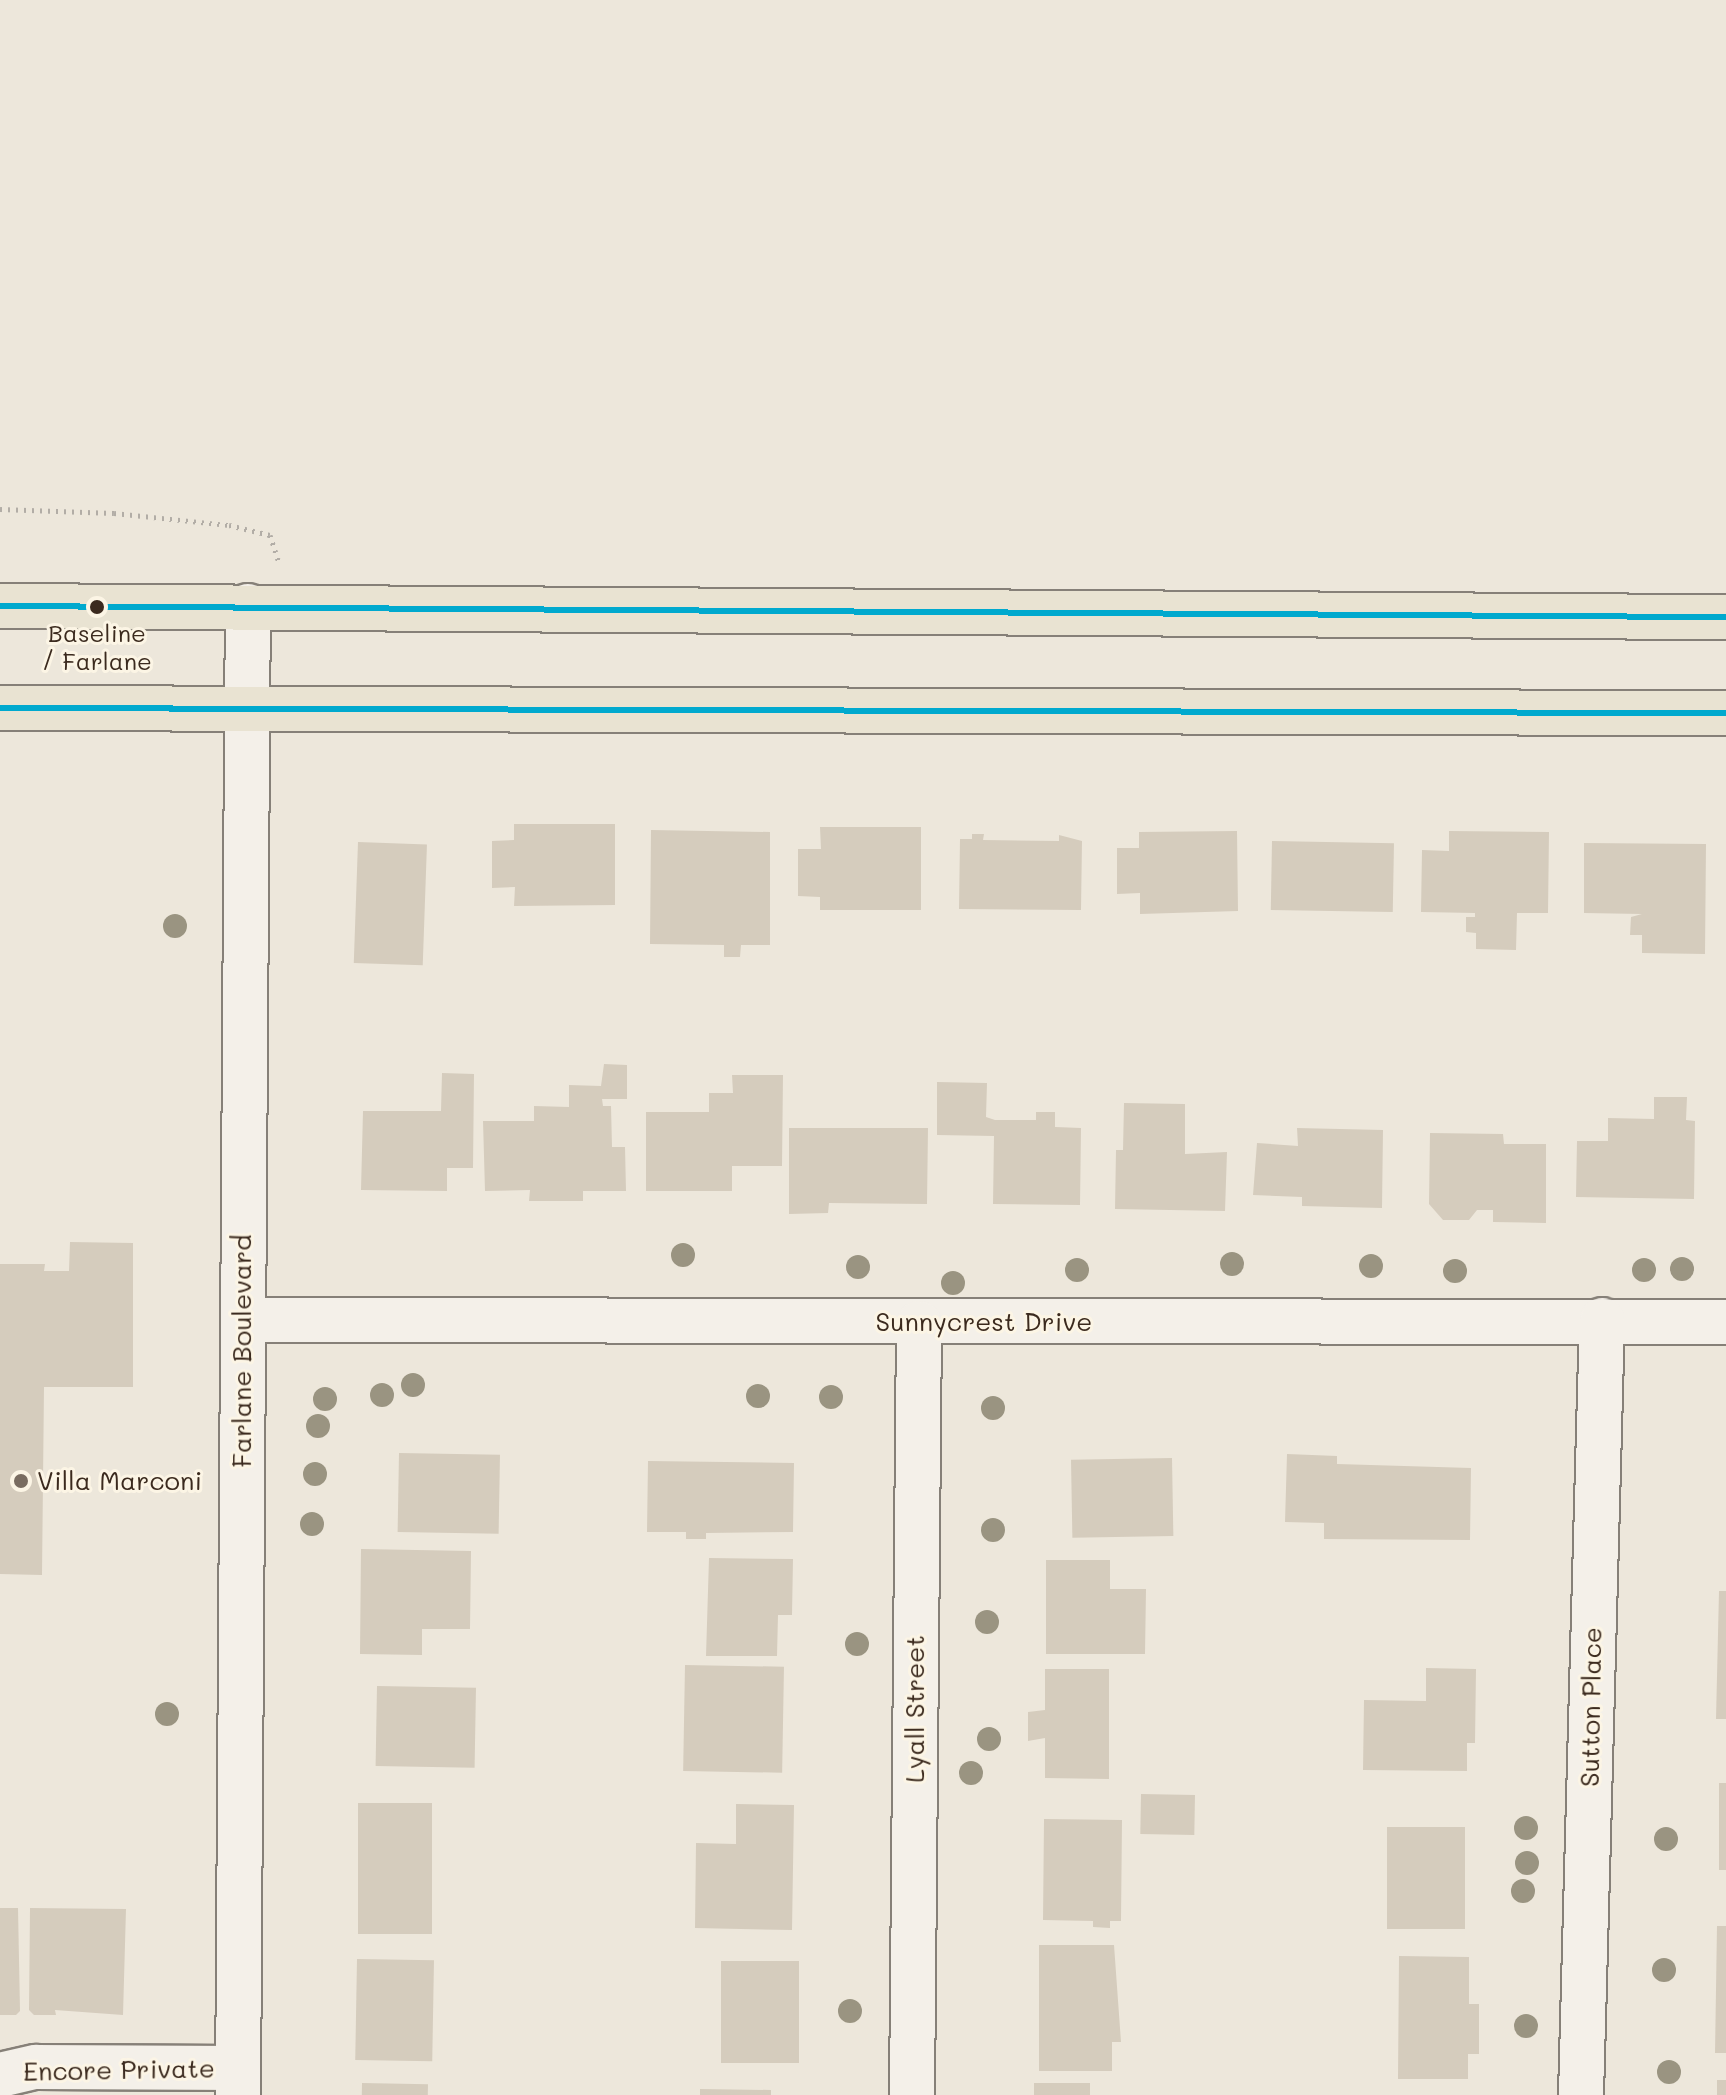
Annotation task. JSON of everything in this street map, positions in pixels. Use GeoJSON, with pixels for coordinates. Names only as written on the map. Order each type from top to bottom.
{"type":"FeatureCollection","features":[{"type":"Feature","properties":{"kind":"main road"},"geometry":{"type":"LineString","coordinates":[[0,606],[1726,617]]}},
{"type":"Feature","properties":{"kind":"main road"},"geometry":{"type":"LineString","coordinates":[[0,708],[1726,713]]}},
{"type":"Feature","properties":{"kind":"street","name":"Farlane Boulevard"},"geometry":{"type":"LineString","coordinates":[[238,2081],[248,606]]}},
{"type":"Feature","properties":{"kind":"street","name":"Sunnycrest Drive"},"geometry":{"type":"LineString","coordinates":[[243,1320],[1726,1322]]}},
{"type":"Feature","properties":{"kind":"street","name":"Sutton Place"},"geometry":{"type":"LineString","coordinates":[[1581,2095],[1602,1320]]}},
{"type":"Feature","properties":{"kind":"street","name":"Lyall Street"},"geometry":{"type":"LineString","coordinates":[[912,2095],[919,1323]]}},
{"type":"Feature","properties":{"kind":"street","name":"Encore Private"},"geometry":{"type":"LineString","coordinates":[[0,2075],[36,2067],[238,2081]]}},
{"type":"Feature","properties":{"kind":"path"},"geometry":{"type":"LineString","coordinates":[[0,509],[114,513],[229,525],[270,535],[280,563]]}},
{"type":"Feature","properties":{"kind":"building"},"geometry":{"type":"Polygon","coordinates":[[[514,824],[615,824],[615,905],[514,906],[515,887],[492,888],[492,841],[514,840],[514,824]]]}},
{"type":"Feature","properties":{"kind":"building"},"geometry":{"type":"Polygon","coordinates":[[[820,827],[921,827],[921,910],[820,910],[820,897],[798,896],[798,849],[821,849],[820,827]]]}},
{"type":"Feature","properties":{"kind":"building"},"geometry":{"type":"Polygon","coordinates":[[[651,830],[770,832],[770,945],[741,945],[740,957],[724,957],[724,945],[650,944],[651,830]]]}},
{"type":"Feature","properties":{"kind":"building"},"geometry":{"type":"Polygon","coordinates":[[[1237,831],[1238,911],[1140,914],[1140,893],[1117,894],[1117,848],[1139,848],[1139,832],[1237,831]]]}},
{"type":"Feature","properties":{"kind":"building"},"geometry":{"type":"Polygon","coordinates":[[[1449,831],[1549,832],[1548,913],[1517,913],[1516,950],[1476,949],[1476,933],[1466,932],[1466,917],[1475,917],[1475,913],[1421,912],[1422,850],[1449,851],[1449,831]]]}},
{"type":"Feature","properties":{"kind":"building"},"geometry":{"type":"Polygon","coordinates":[[[972,834],[984,834],[983,840],[1059,841],[1059,835],[1082,841],[1081,910],[959,909],[960,839],[972,839],[972,834]]]}},
{"type":"Feature","properties":{"kind":"building"},"geometry":{"type":"Polygon","coordinates":[[[1272,841],[1394,843],[1393,912],[1271,910],[1272,841]]]}},
{"type":"Feature","properties":{"kind":"building"},"geometry":{"type":"Polygon","coordinates":[[[358,842],[427,844],[423,965],[354,963],[358,842]]]}},
{"type":"Feature","properties":{"kind":"building"},"geometry":{"type":"Polygon","coordinates":[[[1584,843],[1706,844],[1705,954],[1642,953],[1642,935],[1630,935],[1631,917],[1642,914],[1584,913],[1584,843]]]}},
{"type":"Feature","properties":{"kind":"building"},"geometry":{"type":"Polygon","coordinates":[[[604,1064],[627,1065],[627,1099],[602,1099],[603,1106],[611,1106],[612,1147],[625,1147],[626,1191],[583,1191],[583,1201],[529,1201],[530,1190],[485,1191],[483,1121],[534,1121],[534,1106],[569,1107],[569,1085],[601,1086],[604,1064]]]}},
{"type":"Feature","properties":{"kind":"building"},"geometry":{"type":"Polygon","coordinates":[[[442,1073],[474,1074],[473,1168],[447,1168],[447,1191],[361,1190],[363,1111],[441,1111],[442,1073]]]}},
{"type":"Feature","properties":{"kind":"building"},"geometry":{"type":"Polygon","coordinates":[[[732,1075],[783,1075],[782,1166],[732,1166],[732,1191],[646,1191],[646,1112],[709,1112],[709,1093],[733,1093],[732,1075]]]}},
{"type":"Feature","properties":{"kind":"building"},"geometry":{"type":"Polygon","coordinates":[[[937,1082],[987,1083],[986,1117],[995,1120],[1036,1120],[1036,1112],[1055,1112],[1055,1127],[1081,1128],[1080,1205],[993,1204],[994,1136],[937,1135],[937,1082]]]}},
{"type":"Feature","properties":{"kind":"building"},"geometry":{"type":"Polygon","coordinates":[[[1654,1097],[1687,1097],[1686,1120],[1695,1121],[1694,1199],[1576,1197],[1577,1141],[1608,1141],[1608,1118],[1654,1119],[1654,1097]]]}},
{"type":"Feature","properties":{"kind":"building"},"geometry":{"type":"Polygon","coordinates":[[[1124,1103],[1185,1104],[1185,1154],[1227,1152],[1225,1211],[1115,1209],[1116,1150],[1123,1150],[1124,1103]]]}},
{"type":"Feature","properties":{"kind":"building"},"geometry":{"type":"Polygon","coordinates":[[[789,1128],[928,1128],[927,1204],[829,1203],[828,1213],[789,1214],[789,1128]]]}},
{"type":"Feature","properties":{"kind":"building"},"geometry":{"type":"Polygon","coordinates":[[[1297,1128],[1383,1130],[1382,1208],[1302,1206],[1302,1197],[1253,1195],[1257,1143],[1298,1146],[1297,1128]]]}},
{"type":"Feature","properties":{"kind":"building"},"geometry":{"type":"Polygon","coordinates":[[[1430,1133],[1503,1134],[1504,1144],[1546,1144],[1546,1223],[1493,1222],[1493,1210],[1477,1210],[1469,1220],[1443,1220],[1429,1204],[1430,1133]]]}},
{"type":"Feature","properties":{"kind":"building","name":"Villa Marconi"},"geometry":{"type":"Polygon","coordinates":[[[70,1242],[133,1243],[133,1387],[44,1387],[42,1575],[0,1574],[0,1264],[45,1264],[44,1271],[69,1271],[70,1242]]]}},
{"type":"Feature","properties":{"kind":"building"},"geometry":{"type":"Polygon","coordinates":[[[399,1453],[500,1455],[499,1534],[398,1532],[399,1453]]]}},
{"type":"Feature","properties":{"kind":"building"},"geometry":{"type":"Polygon","coordinates":[[[1287,1454],[1337,1456],[1337,1464],[1471,1468],[1470,1540],[1324,1539],[1324,1523],[1285,1522],[1287,1454]]]}},
{"type":"Feature","properties":{"kind":"building"},"geometry":{"type":"Polygon","coordinates":[[[1172,1458],[1173,1536],[1072,1538],[1071,1460],[1172,1458]]]}},
{"type":"Feature","properties":{"kind":"building"},"geometry":{"type":"Polygon","coordinates":[[[648,1461],[794,1463],[793,1532],[706,1533],[706,1539],[686,1539],[686,1532],[647,1532],[648,1461]]]}},
{"type":"Feature","properties":{"kind":"building"},"geometry":{"type":"Polygon","coordinates":[[[361,1549],[471,1551],[470,1629],[422,1629],[422,1655],[360,1654],[361,1549]]]}},
{"type":"Feature","properties":{"kind":"building"},"geometry":{"type":"Polygon","coordinates":[[[709,1558],[793,1559],[792,1615],[778,1615],[777,1656],[706,1656],[709,1558]]]}},
{"type":"Feature","properties":{"kind":"building"},"geometry":{"type":"Polygon","coordinates":[[[1046,1560],[1110,1560],[1110,1589],[1146,1589],[1145,1654],[1046,1654],[1046,1560]]]}},
{"type":"Feature","properties":{"kind":"building"},"geometry":{"type":"Polygon","coordinates":[[[1719,1591],[1726,1591],[1726,1719],[1716,1719],[1719,1591]]]}},
{"type":"Feature","properties":{"kind":"building"},"geometry":{"type":"Polygon","coordinates":[[[685,1665],[784,1667],[782,1773],[683,1771],[685,1665]]]}},
{"type":"Feature","properties":{"kind":"building"},"geometry":{"type":"Polygon","coordinates":[[[1426,1668],[1476,1669],[1475,1743],[1467,1743],[1467,1771],[1363,1770],[1364,1700],[1426,1701],[1426,1668]]]}},
{"type":"Feature","properties":{"kind":"building"},"geometry":{"type":"Polygon","coordinates":[[[1045,1669],[1109,1669],[1109,1779],[1045,1778],[1045,1738],[1028,1741],[1028,1712],[1045,1710],[1045,1669]]]}},
{"type":"Feature","properties":{"kind":"building"},"geometry":{"type":"Polygon","coordinates":[[[377,1686],[476,1688],[475,1768],[376,1766],[377,1686]]]}},
{"type":"Feature","properties":{"kind":"building"},"geometry":{"type":"Polygon","coordinates":[[[1719,1783],[1726,1783],[1726,1870],[1719,1870],[1719,1783]]]}},
{"type":"Feature","properties":{"kind":"building"},"geometry":{"type":"Polygon","coordinates":[[[1141,1794],[1195,1795],[1194,1835],[1140,1834],[1141,1794]]]}},
{"type":"Feature","properties":{"kind":"building"},"geometry":{"type":"Polygon","coordinates":[[[358,1803],[432,1803],[432,1934],[358,1934],[358,1803]]]}},
{"type":"Feature","properties":{"kind":"building"},"geometry":{"type":"Polygon","coordinates":[[[736,1804],[794,1805],[792,1930],[695,1928],[696,1843],[736,1844],[736,1804]]]}},
{"type":"Feature","properties":{"kind":"building"},"geometry":{"type":"Polygon","coordinates":[[[1044,1819],[1122,1820],[1121,1921],[1110,1921],[1110,1928],[1093,1927],[1093,1921],[1043,1920],[1044,1819]]]}},
{"type":"Feature","properties":{"kind":"building"},"geometry":{"type":"Polygon","coordinates":[[[1387,1827],[1465,1827],[1465,1929],[1387,1929],[1387,1827]]]}},
{"type":"Feature","properties":{"kind":"building"},"geometry":{"type":"Polygon","coordinates":[[[0,1908],[18,1908],[20,2011],[16,2015],[0,2015],[0,1908]]]}},
{"type":"Feature","properties":{"kind":"building"},"geometry":{"type":"Polygon","coordinates":[[[30,1908],[126,1909],[123,2015],[55,2010],[56,2015],[34,2015],[29,2010],[30,1908]]]}},
{"type":"Feature","properties":{"kind":"building"},"geometry":{"type":"Polygon","coordinates":[[[1717,1926],[1726,1926],[1726,2053],[1715,2053],[1717,1926]]]}},
{"type":"Feature","properties":{"kind":"building"},"geometry":{"type":"Polygon","coordinates":[[[1039,1945],[1114,1945],[1121,2042],[1112,2042],[1112,2071],[1039,2071],[1039,1945]]]}},
{"type":"Feature","properties":{"kind":"building"},"geometry":{"type":"Polygon","coordinates":[[[1399,1956],[1469,1957],[1469,2004],[1479,2004],[1479,2054],[1468,2054],[1468,2079],[1398,2079],[1399,1956]]]}},
{"type":"Feature","properties":{"kind":"building"},"geometry":{"type":"Polygon","coordinates":[[[357,1959],[434,1960],[432,2061],[355,2060],[357,1959]]]}},
{"type":"Feature","properties":{"kind":"building"},"geometry":{"type":"Polygon","coordinates":[[[721,1961],[799,1961],[799,2063],[721,2063],[721,1961]]]}},
{"type":"Feature","properties":{"kind":"building"},"geometry":{"type":"Polygon","coordinates":[[[1717,2080],[1726,2080],[1726,2095],[1717,2095],[1717,2080]]]}},
{"type":"Feature","properties":{"kind":"building"},"geometry":{"type":"Polygon","coordinates":[[[362,2083],[428,2084],[428,2095],[362,2095],[362,2083]]]}},
{"type":"Feature","properties":{"kind":"building"},"geometry":{"type":"Polygon","coordinates":[[[1034,2083],[1090,2083],[1090,2095],[1034,2095],[1034,2083]]]}},
{"type":"Feature","properties":{"kind":"building"},"geometry":{"type":"Polygon","coordinates":[[[700,2089],[771,2090],[771,2095],[700,2095],[700,2089]]]}},
{"type":"Feature","properties":{"kind":"transit line"},"geometry":{"type":"LineString","coordinates":[[0,606],[1726,617]]}},
{"type":"Feature","properties":{"kind":"transit line"},"geometry":{"type":"LineString","coordinates":[[0,708],[1726,713]]}},
{"type":"Feature","properties":{"kind":"place","name":"Baseline / Farlane"},"geometry":{"type":"Point","coordinates":[97,607]}},
{"type":"Feature","properties":{"kind":"place","name":"Villa Marconi"},"geometry":{"type":"Point","coordinates":[21,1481]}}]}
